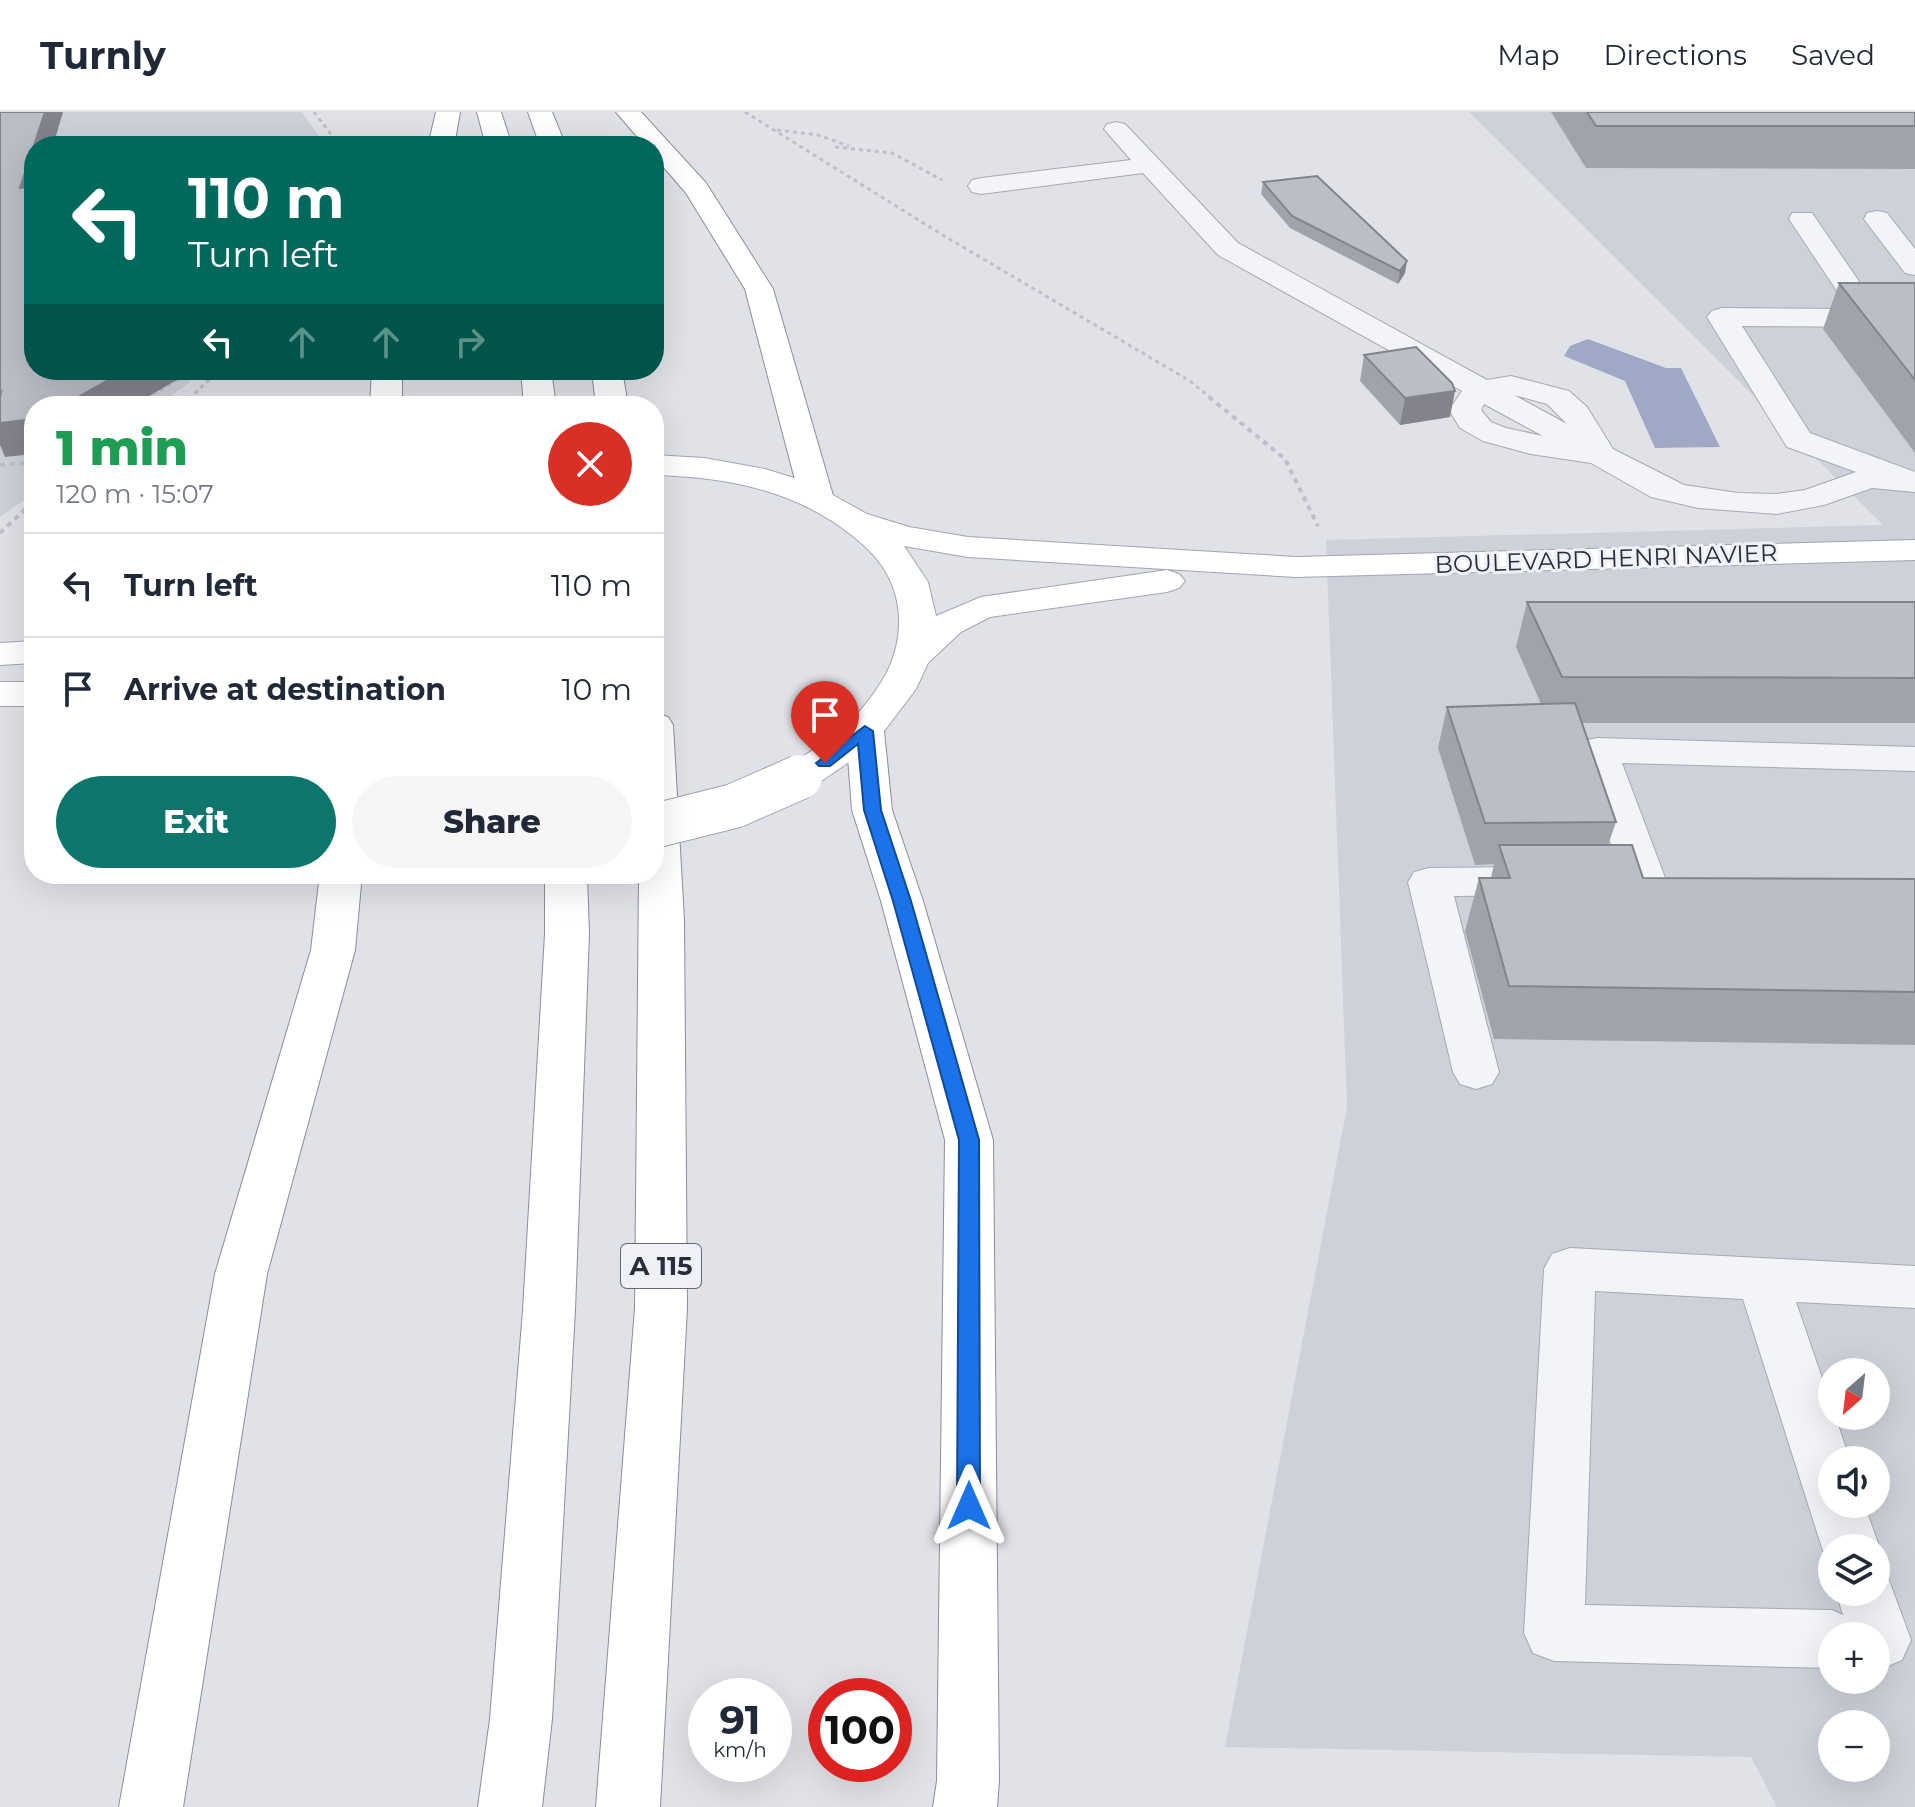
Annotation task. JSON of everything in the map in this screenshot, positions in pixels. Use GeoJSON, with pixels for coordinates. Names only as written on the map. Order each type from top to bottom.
{"type":"FeatureCollection","features":[{"type":"Feature","properties":{"kind":"main road"},"geometry":{"type":"LineString","coordinates":[[443,136],[448,112]]}},
{"type":"Feature","properties":{"kind":"main road"},"geometry":{"type":"LineString","coordinates":[[489,112],[496,136]]}},
{"type":"Feature","properties":{"kind":"main road"},"geometry":{"type":"LineString","coordinates":[[540,112],[549,136]]}},
{"type":"Feature","properties":{"kind":"main road"},"geometry":{"type":"LineString","coordinates":[[628,112],[650,136]]}},
{"type":"Feature","properties":{"kind":"main road"},"geometry":{"type":"LineString","coordinates":[[664,152],[697,189],[759,289],[817,499]]}},
{"type":"Feature","properties":{"kind":"main road"},"geometry":{"type":"LineString","coordinates":[[664,466],[744,474],[817,499],[858,522],[897,560],[917,606],[918,630],[915,655],[904,681],[888,706],[865,731],[825,763],[734,806],[664,824]]}},
{"type":"Feature","properties":{"kind":"main road","name":"BOULEVARD HENRI NAVIER"},"geometry":{"type":"LineString","coordinates":[[858,522],[904,536],[968,547],[1296,567],[1915,550]]}},
{"type":"Feature","properties":{"kind":"main road","name":"BOULEVARD HENRI NAVIER"},"geometry":{"type":"LineString","coordinates":[[915,655],[948,624],[981,608],[1001,603],[1296,567]]}},
{"type":"Feature","properties":{"kind":"main road"},"geometry":{"type":"LineString","coordinates":[[0,654],[24,653]]}},
{"type":"Feature","properties":{"kind":"main road"},"geometry":{"type":"LineString","coordinates":[[0,694],[24,694]]}},
{"type":"Feature","properties":{"kind":"main road"},"geometry":{"type":"LineString","coordinates":[[865,731],[872,810],[898,888],[969,1140],[968,1781],[965,1807]]}},
{"type":"Feature","properties":{"kind":"main road"},"geometry":{"type":"LineString","coordinates":[[151,1807],[241,1274],[333,950],[340,884]]}},
{"type":"Feature","properties":{"kind":"main road"},"geometry":{"type":"LineString","coordinates":[[510,1807],[521,1719],[549,1310],[567,934],[566,884]]}},
{"type":"Feature","properties":{"kind":"main road","name":"A 115"},"geometry":{"type":"LineString","coordinates":[[628,1807],[661,1308],[661,884]]}},
{"type":"Feature","properties":{"kind":"lane"},"geometry":{"type":"LineString","coordinates":[[1116,129],[1228,249],[1484,390]]}},
{"type":"Feature","properties":{"kind":"lane"},"geometry":{"type":"LineString","coordinates":[[981,186],[1149,165]]}},
{"type":"Feature","properties":{"kind":"lane"},"geometry":{"type":"LineString","coordinates":[[1802,219],[1870,318]]}},
{"type":"Feature","properties":{"kind":"lane"},"geometry":{"type":"LineString","coordinates":[[1877,219],[1915,267]]}},
{"type":"Feature","properties":{"kind":"lane"},"geometry":{"type":"LineString","coordinates":[[1911,481],[1798,440],[1722,317],[1915,318]]}},
{"type":"Feature","properties":{"kind":"lane"},"geometry":{"type":"LineString","coordinates":[[1600,455],[1580,417],[1568,402],[1551,394],[1520,386],[1484,390],[1473,397],[1465,410],[1470,421],[1484,431],[1600,455],[1663,490],[1693,500],[1791,502],[1813,498],[1854,481],[1881,477],[1911,481]]}},
{"type":"Feature","properties":{"kind":"lane"},"geometry":{"type":"LineString","coordinates":[[1646,883],[1597,750],[1915,759]]}},
{"type":"Feature","properties":{"kind":"lane"},"geometry":{"type":"LineString","coordinates":[[1476,1072],[1429,882],[1691,883]]}},
{"type":"Feature","properties":{"kind":"lane"},"geometry":{"type":"LineString","coordinates":[[1818,1631],[1554,1633],[1570,1269],[1915,1287]]}},
{"type":"Feature","properties":{"kind":"lane"},"geometry":{"type":"LineString","coordinates":[[1762,1279],[1818,1449]]}},
{"type":"Feature","properties":{"kind":"path"},"geometry":{"type":"LineString","coordinates":[[314,112],[332,136]]}},
{"type":"Feature","properties":{"kind":"path"},"geometry":{"type":"LineString","coordinates":[[745,112],[941,234],[1190,381],[1285,459],[1338,566]]}},
{"type":"Feature","properties":{"kind":"path"},"geometry":{"type":"LineString","coordinates":[[775,130],[818,135],[854,147]]}},
{"type":"Feature","properties":{"kind":"path"},"geometry":{"type":"LineString","coordinates":[[835,147],[892,153],[956,188],[981,186]]}},
{"type":"Feature","properties":{"kind":"path"},"geometry":{"type":"LineString","coordinates":[[152,396],[177,380]]}},
{"type":"Feature","properties":{"kind":"path"},"geometry":{"type":"LineString","coordinates":[[193,396],[210,380]]}},
{"type":"Feature","properties":{"kind":"path"},"geometry":{"type":"LineString","coordinates":[[0,465],[24,463]]}},
{"type":"Feature","properties":{"kind":"path"},"geometry":{"type":"LineString","coordinates":[[0,533],[24,510]]}},
{"type":"Feature","properties":{"kind":"shaded area"},"geometry":{"type":"Polygon","coordinates":[[[0,112],[301,112],[319,136],[24,136],[24,380],[191,380],[171,396],[24,396],[24,500],[0,517],[0,112]]]}},
{"type":"Feature","properties":{"kind":"shaded area"},"geometry":{"type":"Polygon","coordinates":[[[1469,112],[1915,112],[1915,1807],[1777,1807],[1751,1757],[1225,1747],[1347,1107],[1326,540],[1883,525],[1469,112]]]}},
{"type":"Feature","properties":{"kind":"water"},"geometry":{"type":"Polygon","coordinates":[[[1588,339],[1666,368],[1681,368],[1720,447],[1655,448],[1625,381],[1564,356],[1570,346],[1588,339]]]}},
{"type":"Feature","properties":{"kind":"building"},"geometry":{"type":"Polygon","coordinates":[[[0,112],[45,112],[37,136],[24,136],[24,176],[20,188],[24,188],[24,380],[108,380],[80,396],[24,396],[24,420],[0,423],[0,112]]]}},
{"type":"Feature","properties":{"kind":"building"},"geometry":{"type":"Polygon","coordinates":[[[1587,112],[1915,112],[1915,126],[1596,126],[1587,112]]]}},
{"type":"Feature","properties":{"kind":"building"},"geometry":{"type":"Polygon","coordinates":[[[1317,176],[1407,261],[1400,271],[1292,216],[1263,182],[1317,176]]]}},
{"type":"Feature","properties":{"kind":"building"},"geometry":{"type":"Polygon","coordinates":[[[1839,283],[1915,283],[1915,380],[1839,283]]]}},
{"type":"Feature","properties":{"kind":"building"},"geometry":{"type":"Polygon","coordinates":[[[1416,347],[1452,383],[1455,391],[1405,398],[1364,355],[1416,347]]]}},
{"type":"Feature","properties":{"kind":"building"},"geometry":{"type":"Polygon","coordinates":[[[1527,602],[1915,602],[1915,678],[1562,677],[1527,602]]]}},
{"type":"Feature","properties":{"kind":"building"},"geometry":{"type":"Polygon","coordinates":[[[1575,703],[1616,822],[1485,823],[1447,707],[1575,703]]]}},
{"type":"Feature","properties":{"kind":"building"},"geometry":{"type":"Polygon","coordinates":[[[1499,845],[1632,845],[1643,878],[1915,879],[1915,992],[1509,986],[1479,878],[1510,878],[1499,845]]]}},
{"type":"Feature","properties":{"kind":"route"},"geometry":{"type":"LineString","coordinates":[[825,763],[865,731],[872,810],[902,901],[969,1140],[969,1506]]}}]}
